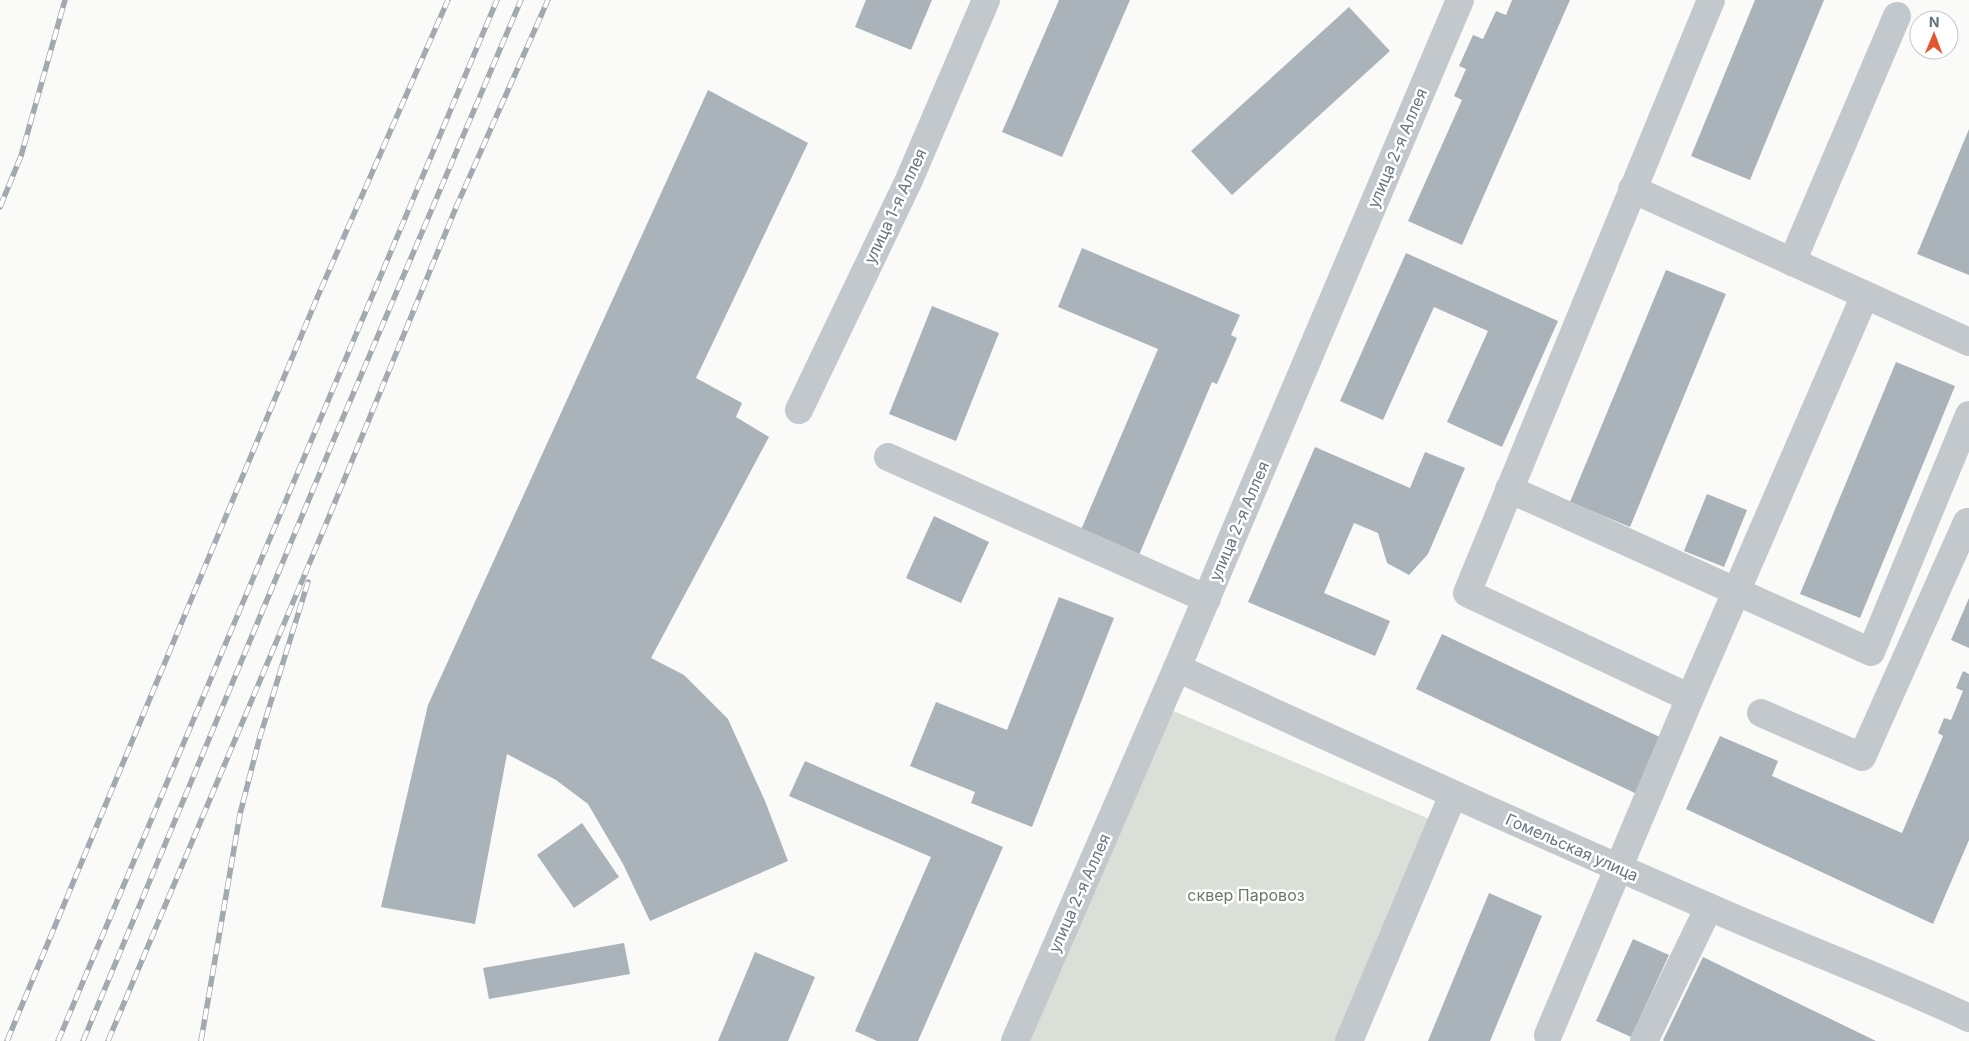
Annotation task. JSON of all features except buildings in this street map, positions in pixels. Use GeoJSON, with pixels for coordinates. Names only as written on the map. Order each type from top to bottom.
{"type":"FeatureCollection","features":[{"type":"Feature","properties":{"kind":"street","name":"улица 1-я Аллея"},"geometry":{"type":"LineString","coordinates":[[800,410],[909,180],[986,0]]}},
{"type":"Feature","properties":{"kind":"street","name":"улица 2-я Аллея"},"geometry":{"type":"LineString","coordinates":[[1015,1041],[1177,668],[1460,0]]}},
{"type":"Feature","properties":{"kind":"street"},"geometry":{"type":"LineString","coordinates":[[1690,698],[1467,592],[1711,0]]}},
{"type":"Feature","properties":{"kind":"street"},"geometry":{"type":"LineString","coordinates":[[1792,262],[1897,16]]}},
{"type":"Feature","properties":{"kind":"street"},"geometry":{"type":"LineString","coordinates":[[1632,189],[1969,342]]}},
{"type":"Feature","properties":{"kind":"street"},"geometry":{"type":"LineString","coordinates":[[1548,1035],[1690,698],[1865,295]]}},
{"type":"Feature","properties":{"kind":"street"},"geometry":{"type":"LineString","coordinates":[[1510,489],[1871,652],[1969,415]]}},
{"type":"Feature","properties":{"kind":"street"},"geometry":{"type":"LineString","coordinates":[[888,457],[1206,599]]}},
{"type":"Feature","properties":{"kind":"street"},"geometry":{"type":"LineString","coordinates":[[1761,714],[1862,757],[1967,522],[1969,523]]}},
{"type":"Feature","properties":{"kind":"street","name":"Гомельская улица"},"geometry":{"type":"LineString","coordinates":[[1177,668],[1453,795],[1709,907],[1918,994],[1969,1018]]}},
{"type":"Feature","properties":{"kind":"street"},"geometry":{"type":"LineString","coordinates":[[1350,1041],[1453,795]]}},
{"type":"Feature","properties":{"kind":"street"},"geometry":{"type":"LineString","coordinates":[[1644,1041],[1709,907]]}},
{"type":"Feature","properties":{"kind":"green space","name":"сквер Паровоз"},"geometry":{"type":"Polygon","coordinates":[[[1171,710],[1432,820],[1338,1041],[1030,1041],[1171,710]]]}},
{"type":"Feature","properties":{"kind":"railway"},"geometry":{"type":"LineString","coordinates":[[0,207],[21,156],[65,0]]}},
{"type":"Feature","properties":{"kind":"railway"},"geometry":{"type":"LineString","coordinates":[[7,1041],[317,298],[448,0]]}},
{"type":"Feature","properties":{"kind":"railway"},"geometry":{"type":"LineString","coordinates":[[58,1041],[497,0]]}},
{"type":"Feature","properties":{"kind":"railway"},"geometry":{"type":"LineString","coordinates":[[83,1041],[342,420],[521,0]]}},
{"type":"Feature","properties":{"kind":"railway"},"geometry":{"type":"LineString","coordinates":[[108,1041],[326,524],[457,205],[548,0]]}},
{"type":"Feature","properties":{"kind":"railway"},"geometry":{"type":"LineString","coordinates":[[201,1041],[240,814],[259,740],[308,582]]}}]}
